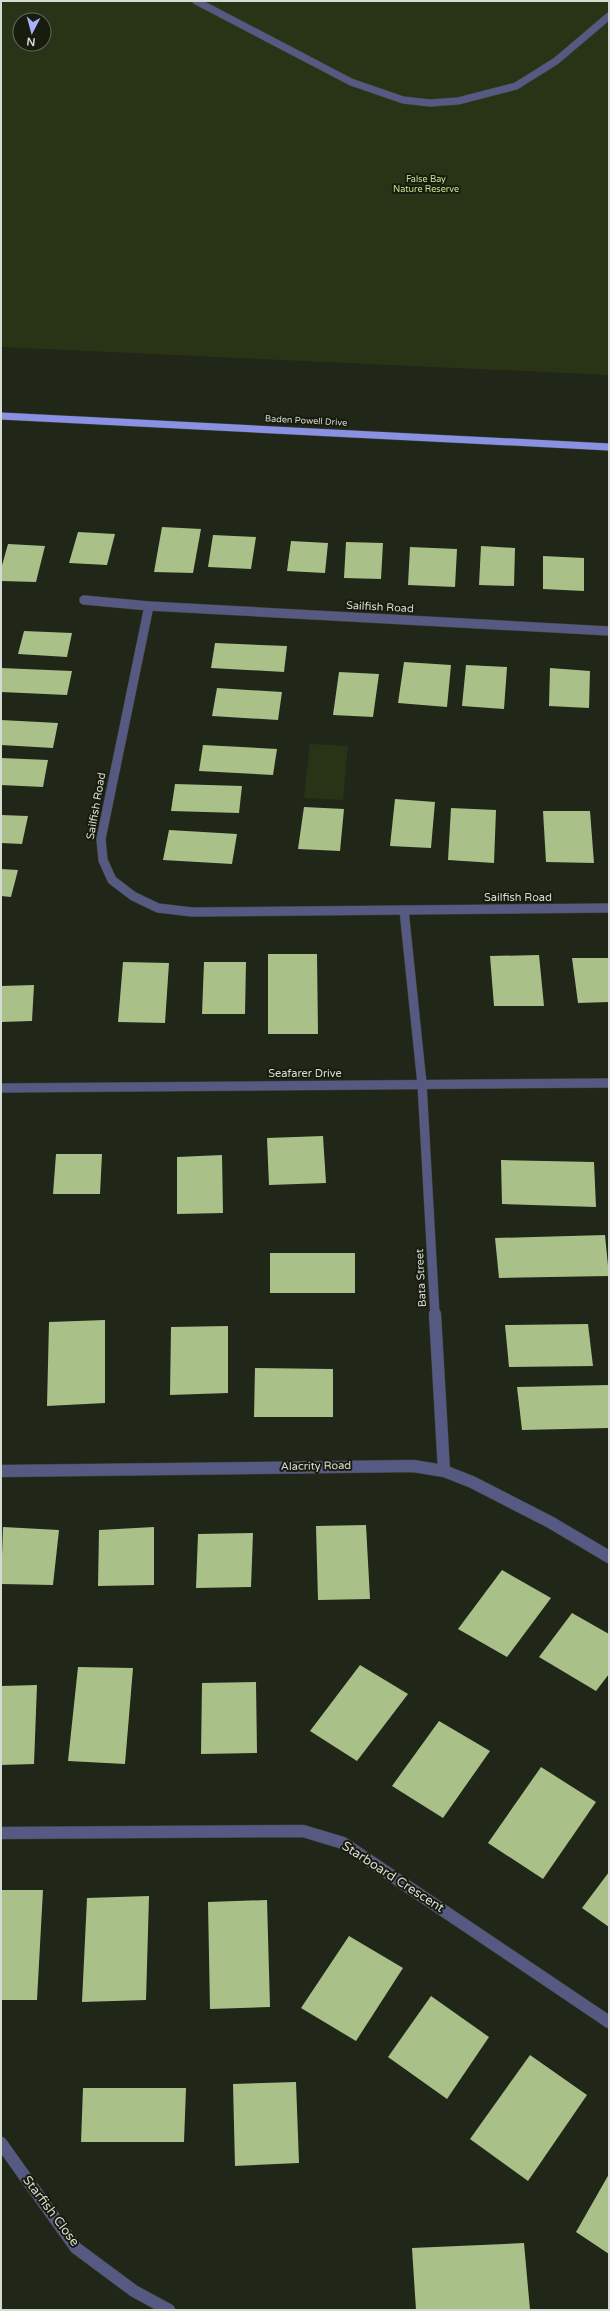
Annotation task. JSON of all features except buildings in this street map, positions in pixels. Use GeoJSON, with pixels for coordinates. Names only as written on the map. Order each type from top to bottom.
{"type":"FeatureCollection","features":[{"type":"Feature","properties":{"kind":"main road","name":"Baden Powell Drive"},"geometry":{"type":"LineString","coordinates":[[1,416],[609,447]]}},
{"type":"Feature","properties":{"kind":"street"},"geometry":{"type":"LineString","coordinates":[[196,1],[273,40],[345,80],[389,97],[414,103],[465,102],[520,84],[558,58],[609,16]]}},
{"type":"Feature","properties":{"kind":"street","name":"Sailfish Road"},"geometry":{"type":"LineString","coordinates":[[84,600],[149,606],[609,631]]}},
{"type":"Feature","properties":{"kind":"street","name":"Sailfish Road"},"geometry":{"type":"LineString","coordinates":[[149,606],[101,839],[103,860],[112,880],[133,896],[158,908],[192,912],[609,908]]}},
{"type":"Feature","properties":{"kind":"street"},"geometry":{"type":"LineString","coordinates":[[404,910],[422,1084]]}},
{"type":"Feature","properties":{"kind":"street","name":"Seafarer Drive"},"geometry":{"type":"LineString","coordinates":[[1,1088],[609,1083]]}},
{"type":"Feature","properties":{"kind":"street","name":"Bata Street"},"geometry":{"type":"LineString","coordinates":[[422,1084],[444,1471]]}},
{"type":"Feature","properties":{"kind":"street","name":"Alacrity Road"},"geometry":{"type":"LineString","coordinates":[[1,1471],[378,1465],[413,1466],[444,1471],[472,1482],[543,1519],[609,1557]]}},
{"type":"Feature","properties":{"kind":"street","name":"Starboard Crescent"},"geometry":{"type":"LineString","coordinates":[[1,1833],[303,1831],[343,1843],[609,2022]]}},
{"type":"Feature","properties":{"kind":"street","name":"Starfish Close"},"geometry":{"type":"LineString","coordinates":[[1,2143],[76,2248],[134,2291],[169,2310]]}},
{"type":"Feature","properties":{"kind":"green space","name":"False Bay Nature Reserve"},"geometry":{"type":"Polygon","coordinates":[[[1,1],[609,1],[609,375],[1,347],[1,1]]]}},
{"type":"Feature","properties":{"kind":"green space"},"geometry":{"type":"Polygon","coordinates":[[[310,744],[348,746],[343,800],[304,798],[310,744]]]}}]}
